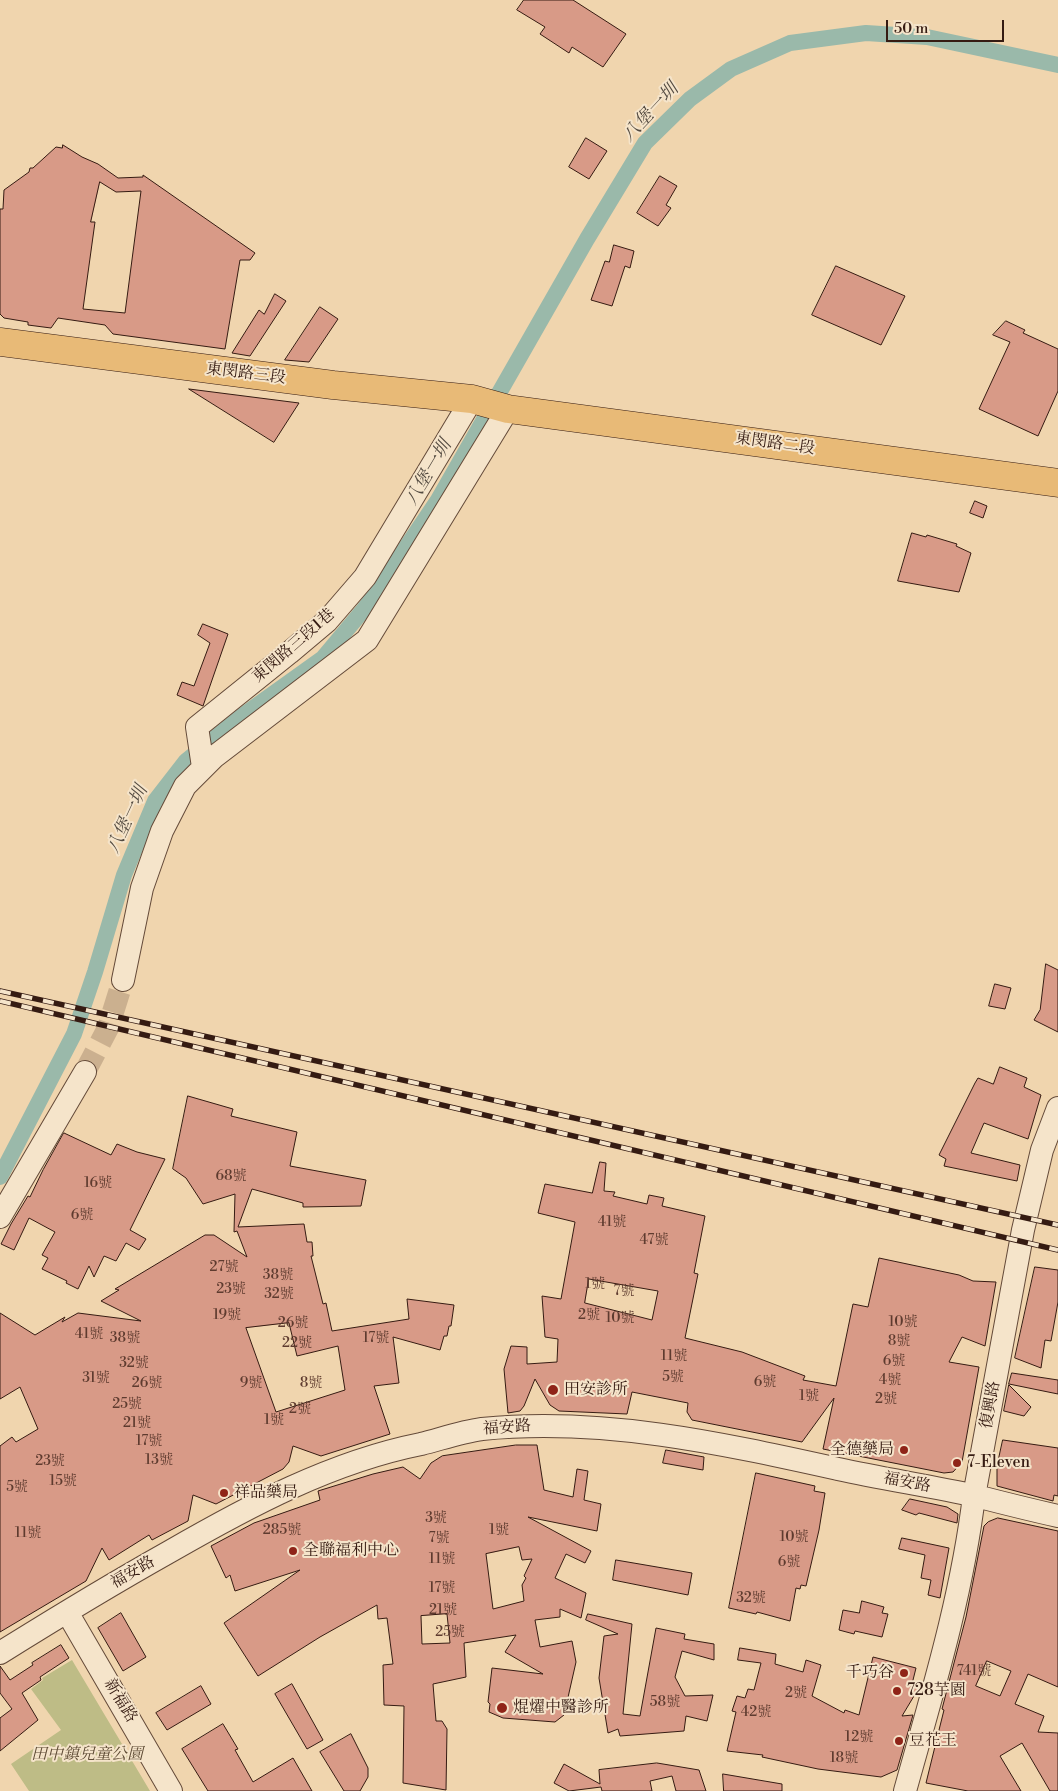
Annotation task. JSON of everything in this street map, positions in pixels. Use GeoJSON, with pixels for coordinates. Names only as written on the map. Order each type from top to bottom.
{"type":"FeatureCollection","features":[{"type":"Feature","properties":{"kind":"main road","name":"東閔路三段"},"geometry":{"type":"LineString","coordinates":[[0,342],[490,404]]}},
{"type":"Feature","properties":{"kind":"main road","name":"東閔路二段"},"geometry":{"type":"LineString","coordinates":[[490,404],[1058,483]]}},
{"type":"Feature","properties":{"kind":"street","name":"東閔路三段1巷"},"geometry":{"type":"LineString","coordinates":[[203,767],[197,728],[290,654],[327,621],[365,577],[490,404]]}},
{"type":"Feature","properties":{"kind":"street"},"geometry":{"type":"LineString","coordinates":[[124,980],[142,888],[162,831],[185,786],[203,767],[367,640],[490,404]]}},
{"type":"Feature","properties":{"kind":"street"},"geometry":{"type":"LineString","coordinates":[[0,1217],[85,1072]]}},
{"type":"Feature","properties":{"kind":"street","name":"復興路"},"geometry":{"type":"LineString","coordinates":[[908,1791],[969,1539],[974,1496],[1023,1230],[1042,1150],[1058,1108]]}},
{"type":"Feature","properties":{"kind":"street","name":"福安路"},"geometry":{"type":"LineString","coordinates":[[0,1653],[212,1527],[279,1492],[312,1478],[396,1449],[479,1430],[564,1426],[622,1429],[668,1435],[727,1444],[860,1474],[974,1496],[1058,1516]]}},
{"type":"Feature","properties":{"kind":"street","name":"新福路"},"geometry":{"type":"LineString","coordinates":[[67,1612],[172,1791]]}},
{"type":"Feature","properties":{"kind":"green space","name":"田中鎮兒童公園"},"geometry":{"type":"Polygon","coordinates":[[[72,1660],[150,1791],[29,1791],[11,1764],[61,1730],[31,1689],[43,1680],[42,1678],[72,1660]]]}},
{"type":"Feature","properties":{"kind":"building"},"geometry":{"type":"Polygon","coordinates":[[[524,0],[573,0],[626,34],[603,67],[572,47],[569,53],[540,34],[545,27],[517,10],[524,0]]]}},
{"type":"Feature","properties":{"kind":"building"},"geometry":{"type":"Polygon","coordinates":[[[586,138],[607,151],[589,179],[569,167],[586,138]]]}},
{"type":"Feature","properties":{"kind":"building"},"geometry":{"type":"Polygon","coordinates":[[[63,145],[98,164],[118,178],[143,177],[143,175],[255,253],[250,260],[240,260],[225,349],[113,334],[105,325],[58,318],[51,328],[28,325],[28,322],[4,318],[0,314],[0,209],[3,209],[4,190],[29,172],[30,168],[33,168],[56,147],[62,148],[63,145]],[[100,182],[91,222],[95,222],[83,309],[125,313],[141,191],[116,192],[100,182]]]}},
{"type":"Feature","properties":{"kind":"building"},"geometry":{"type":"Polygon","coordinates":[[[660,176],[677,186],[666,205],[671,208],[658,226],[637,213],[660,176]]]}},
{"type":"Feature","properties":{"kind":"building"},"geometry":{"type":"Polygon","coordinates":[[[614,245],[634,251],[630,268],[625,266],[612,306],[591,300],[605,261],[609,262],[614,245]]]}},
{"type":"Feature","properties":{"kind":"building"},"geometry":{"type":"Polygon","coordinates":[[[836,266],[905,296],[881,345],[812,315],[836,266]]]}},
{"type":"Feature","properties":{"kind":"building"},"geometry":{"type":"Polygon","coordinates":[[[275,294],[286,301],[250,356],[232,353],[259,310],[264,314],[275,294]]]}},
{"type":"Feature","properties":{"kind":"building"},"geometry":{"type":"Polygon","coordinates":[[[320,307],[338,319],[309,362],[285,360],[320,307]]]}},
{"type":"Feature","properties":{"kind":"building"},"geometry":{"type":"Polygon","coordinates":[[[1006,321],[1025,330],[1023,333],[1058,349],[1058,391],[1038,436],[979,409],[1010,342],[993,335],[1006,321]]]}},
{"type":"Feature","properties":{"kind":"building"},"geometry":{"type":"Polygon","coordinates":[[[189,389],[299,403],[274,442],[189,389]]]}},
{"type":"Feature","properties":{"kind":"building"},"geometry":{"type":"Polygon","coordinates":[[[975,501],[987,506],[983,518],[970,513],[975,501]]]}},
{"type":"Feature","properties":{"kind":"building"},"geometry":{"type":"Polygon","coordinates":[[[912,533],[926,537],[927,535],[957,544],[956,546],[971,553],[959,592],[898,581],[912,533]]]}},
{"type":"Feature","properties":{"kind":"building"},"geometry":{"type":"Polygon","coordinates":[[[203,624],[228,634],[203,706],[177,695],[182,682],[194,686],[210,643],[198,635],[203,624]]]}},
{"type":"Feature","properties":{"kind":"building"},"geometry":{"type":"Polygon","coordinates":[[[1046,964],[1058,970],[1058,1032],[1034,1020],[1040,1010],[1046,964]]]}},
{"type":"Feature","properties":{"kind":"building"},"geometry":{"type":"Polygon","coordinates":[[[995,984],[1011,988],[1005,1009],[989,1006],[995,984]]]}},
{"type":"Feature","properties":{"kind":"building"},"geometry":{"type":"Polygon","coordinates":[[[1000,1067],[1027,1078],[1024,1087],[1041,1095],[1028,1139],[984,1123],[971,1153],[1020,1165],[1017,1181],[944,1166],[946,1159],[939,1155],[978,1078],[993,1084],[1000,1067]]]}},
{"type":"Feature","properties":{"kind":"building"},"geometry":{"type":"Polygon","coordinates":[[[188,1096],[233,1109],[231,1116],[297,1132],[290,1166],[366,1180],[361,1206],[303,1207],[303,1203],[252,1189],[238,1227],[304,1224],[307,1242],[312,1242],[313,1256],[311,1256],[323,1304],[326,1303],[332,1331],[409,1319],[407,1299],[454,1305],[451,1326],[449,1326],[447,1336],[444,1336],[440,1350],[393,1337],[399,1383],[374,1386],[390,1434],[321,1456],[293,1446],[289,1462],[283,1469],[216,1504],[193,1495],[188,1521],[152,1540],[149,1535],[109,1560],[102,1548],[86,1581],[0,1632],[0,1446],[12,1437],[16,1442],[38,1429],[20,1387],[0,1399],[0,1313],[35,1335],[65,1317],[62,1322],[78,1313],[141,1321],[101,1301],[119,1290],[115,1289],[205,1235],[214,1235],[247,1257],[237,1231],[234,1232],[235,1194],[203,1204],[186,1178],[173,1169],[188,1096]],[[289,1323],[246,1328],[276,1412],[345,1390],[338,1346],[297,1356],[289,1323]]]}},
{"type":"Feature","properties":{"kind":"building"},"geometry":{"type":"Polygon","coordinates":[[[64,1133],[111,1155],[117,1144],[137,1152],[165,1159],[130,1230],[146,1239],[139,1250],[126,1243],[116,1261],[104,1256],[94,1277],[89,1266],[78,1289],[66,1283],[67,1281],[42,1269],[48,1258],[42,1255],[55,1232],[29,1218],[14,1250],[1,1244],[28,1196],[30,1197],[64,1133]]]}},
{"type":"Feature","properties":{"kind":"building"},"geometry":{"type":"Polygon","coordinates":[[[600,1162],[606,1163],[604,1191],[615,1192],[613,1196],[647,1204],[649,1195],[664,1198],[662,1206],[705,1216],[694,1273],[698,1274],[685,1338],[742,1352],[805,1376],[803,1380],[836,1386],[853,1304],[868,1307],[879,1258],[959,1275],[973,1281],[996,1282],[985,1346],[962,1337],[949,1362],[979,1367],[962,1462],[953,1472],[944,1473],[823,1449],[834,1398],[802,1442],[692,1420],[687,1412],[688,1403],[632,1392],[627,1414],[559,1411],[550,1405],[535,1379],[524,1406],[520,1411],[508,1413],[504,1369],[511,1346],[527,1347],[527,1364],[557,1362],[558,1339],[545,1337],[542,1296],[561,1299],[575,1222],[538,1213],[545,1184],[592,1193],[600,1162]],[[589,1279],[585,1303],[652,1320],[658,1291],[589,1279]]]}},
{"type":"Feature","properties":{"kind":"building"},"geometry":{"type":"Polygon","coordinates":[[[1035,1267],[1058,1270],[1058,1302],[1051,1341],[1045,1340],[1041,1368],[1015,1358],[1035,1267]]]}},
{"type":"Feature","properties":{"kind":"building"},"geometry":{"type":"Polygon","coordinates":[[[1012,1373],[1058,1380],[1058,1394],[1009,1384],[1012,1373]]]}},
{"type":"Feature","properties":{"kind":"building"},"geometry":{"type":"Polygon","coordinates":[[[1009,1385],[1031,1407],[1024,1416],[1004,1411],[1009,1385]]]}},
{"type":"Feature","properties":{"kind":"building"},"geometry":{"type":"Polygon","coordinates":[[[1003,1440],[1058,1448],[1058,1496],[1054,1495],[1053,1501],[997,1486],[997,1466],[1003,1440]]]}},
{"type":"Feature","properties":{"kind":"building"},"geometry":{"type":"Polygon","coordinates":[[[516,1445],[537,1445],[544,1490],[573,1497],[577,1469],[588,1471],[584,1500],[601,1504],[597,1531],[528,1517],[591,1551],[585,1563],[566,1554],[555,1578],[586,1593],[581,1618],[560,1609],[560,1617],[535,1620],[540,1647],[572,1641],[576,1662],[564,1715],[555,1722],[503,1718],[489,1712],[490,1704],[488,1702],[492,1668],[543,1674],[505,1652],[516,1635],[464,1643],[466,1677],[433,1684],[436,1721],[442,1721],[447,1729],[446,1790],[403,1783],[404,1706],[384,1705],[383,1665],[393,1664],[387,1618],[378,1619],[377,1605],[320,1637],[258,1676],[224,1623],[300,1570],[235,1591],[230,1575],[226,1578],[211,1546],[254,1523],[320,1500],[318,1491],[403,1467],[420,1479],[431,1463],[442,1456],[516,1445]],[[519,1547],[486,1554],[493,1609],[524,1601],[522,1585],[532,1559],[522,1560],[519,1547]],[[447,1614],[421,1616],[422,1644],[450,1643],[447,1614]]]}},
{"type":"Feature","properties":{"kind":"building"},"geometry":{"type":"Polygon","coordinates":[[[666,1450],[704,1457],[703,1470],[663,1463],[666,1450]]]}},
{"type":"Feature","properties":{"kind":"building"},"geometry":{"type":"Polygon","coordinates":[[[756,1473],[815,1486],[814,1491],[825,1493],[819,1530],[806,1586],[801,1585],[800,1589],[796,1588],[790,1621],[757,1612],[756,1614],[729,1608],[756,1473]]]}},
{"type":"Feature","properties":{"kind":"building"},"geometry":{"type":"Polygon","coordinates":[[[910,1499],[947,1507],[958,1514],[957,1523],[919,1513],[916,1515],[902,1510],[910,1499]]]}},
{"type":"Feature","properties":{"kind":"building"},"geometry":{"type":"Polygon","coordinates":[[[998,1518],[1058,1531],[1058,1687],[1028,1674],[1015,1704],[1044,1716],[1038,1732],[1058,1733],[1058,1791],[1050,1791],[1022,1743],[1000,1756],[1021,1791],[968,1791],[926,1783],[944,1710],[942,1709],[966,1617],[984,1526],[998,1518]],[[987,1661],[976,1686],[1000,1696],[1011,1671],[987,1661]]]}},
{"type":"Feature","properties":{"kind":"building"},"geometry":{"type":"Polygon","coordinates":[[[902,1538],[949,1548],[940,1598],[928,1595],[931,1580],[921,1578],[925,1555],[899,1549],[902,1538]]]}},
{"type":"Feature","properties":{"kind":"building"},"geometry":{"type":"Polygon","coordinates":[[[616,1560],[692,1573],[688,1595],[613,1580],[616,1560]]]}},
{"type":"Feature","properties":{"kind":"building"},"geometry":{"type":"Polygon","coordinates":[[[862,1601],[884,1607],[882,1613],[888,1614],[882,1637],[855,1631],[854,1634],[839,1630],[843,1610],[859,1613],[862,1601]]]}},
{"type":"Feature","properties":{"kind":"building"},"geometry":{"type":"Polygon","coordinates":[[[121,1613],[146,1657],[123,1671],[98,1628],[121,1613]]]}},
{"type":"Feature","properties":{"kind":"building"},"geometry":{"type":"Polygon","coordinates":[[[588,1614],[632,1624],[623,1714],[640,1716],[656,1628],[685,1634],[684,1639],[714,1644],[714,1660],[682,1651],[675,1677],[685,1696],[713,1695],[707,1721],[686,1716],[684,1731],[620,1736],[618,1729],[608,1733],[599,1678],[604,1636],[618,1634],[586,1620],[588,1614]]]}},
{"type":"Feature","properties":{"kind":"building"},"geometry":{"type":"Polygon","coordinates":[[[61,1645],[69,1658],[40,1677],[41,1680],[22,1693],[38,1720],[0,1751],[0,1718],[12,1709],[0,1693],[0,1666],[10,1680],[33,1665],[32,1663],[61,1645]]]}},
{"type":"Feature","properties":{"kind":"building"},"geometry":{"type":"Polygon","coordinates":[[[740,1648],[776,1654],[775,1664],[803,1672],[806,1660],[821,1665],[812,1696],[844,1713],[845,1710],[859,1715],[873,1657],[916,1668],[912,1684],[920,1686],[902,1716],[913,1715],[897,1770],[881,1777],[818,1769],[762,1757],[763,1755],[727,1751],[736,1712],[732,1711],[737,1696],[745,1698],[748,1689],[754,1690],[761,1663],[738,1660],[740,1648]]]}},
{"type":"Feature","properties":{"kind":"building"},"geometry":{"type":"Polygon","coordinates":[[[292,1684],[323,1740],[307,1749],[275,1694],[292,1684]]]}},
{"type":"Feature","properties":{"kind":"building"},"geometry":{"type":"Polygon","coordinates":[[[201,1686],[211,1704],[167,1730],[156,1713],[201,1686]]]}},
{"type":"Feature","properties":{"kind":"building"},"geometry":{"type":"Polygon","coordinates":[[[223,1724],[238,1749],[235,1750],[253,1782],[293,1758],[312,1791],[208,1791],[182,1749],[223,1724]]]}},
{"type":"Feature","properties":{"kind":"building"},"geometry":{"type":"Polygon","coordinates":[[[351,1734],[368,1768],[368,1777],[360,1791],[344,1791],[320,1752],[351,1734]]]}},
{"type":"Feature","properties":{"kind":"building"},"geometry":{"type":"Polygon","coordinates":[[[657,1763],[699,1770],[706,1791],[676,1791],[672,1776],[650,1781],[652,1791],[602,1791],[601,1787],[569,1791],[554,1783],[564,1764],[600,1784],[599,1770],[657,1763]]]}},
{"type":"Feature","properties":{"kind":"building"},"geometry":{"type":"Polygon","coordinates":[[[723,1774],[782,1784],[782,1791],[724,1791],[723,1774]]]}},
{"type":"Feature","properties":{"kind":"waterway","name":"八堡一圳"},"geometry":{"type":"LineString","coordinates":[[0,1177],[74,1034],[124,875],[155,801],[186,761],[242,716],[323,658],[365,608],[438,500],[587,239],[645,143],[690,99],[731,69],[790,43],[866,33],[927,37],[1058,65]]}},
{"type":"Feature","properties":{"kind":"tunnel"},"geometry":{"type":"LineString","coordinates":[[85,1072],[108,1028],[123,980]]}},
{"type":"Feature","properties":{"kind":"railway"},"geometry":{"type":"LineString","coordinates":[[0,991],[1058,1225]]}},
{"type":"Feature","properties":{"kind":"railway"},"geometry":{"type":"LineString","coordinates":[[0,1001],[1058,1250]]}},
{"type":"Feature","properties":{"kind":"place","name":"田安診所"},"geometry":{"type":"Point","coordinates":[553,1390]}},
{"type":"Feature","properties":{"kind":"place","name":"全德藥局"},"geometry":{"type":"Point","coordinates":[904,1450]}},
{"type":"Feature","properties":{"kind":"place","name":"7-Eleven"},"geometry":{"type":"Point","coordinates":[957,1463]}},
{"type":"Feature","properties":{"kind":"place","name":"祥品藥局"},"geometry":{"type":"Point","coordinates":[224,1493]}},
{"type":"Feature","properties":{"kind":"place","name":"全聯福利中心"},"geometry":{"type":"Point","coordinates":[293,1551]}},
{"type":"Feature","properties":{"kind":"place","name":"千巧谷"},"geometry":{"type":"Point","coordinates":[904,1673]}},
{"type":"Feature","properties":{"kind":"place","name":"728芋園"},"geometry":{"type":"Point","coordinates":[897,1691]}},
{"type":"Feature","properties":{"kind":"place","name":"焜燿中醫診所"},"geometry":{"type":"Point","coordinates":[502,1708]}},
{"type":"Feature","properties":{"kind":"place","name":"豆花王"},"geometry":{"type":"Point","coordinates":[899,1741]}}]}
